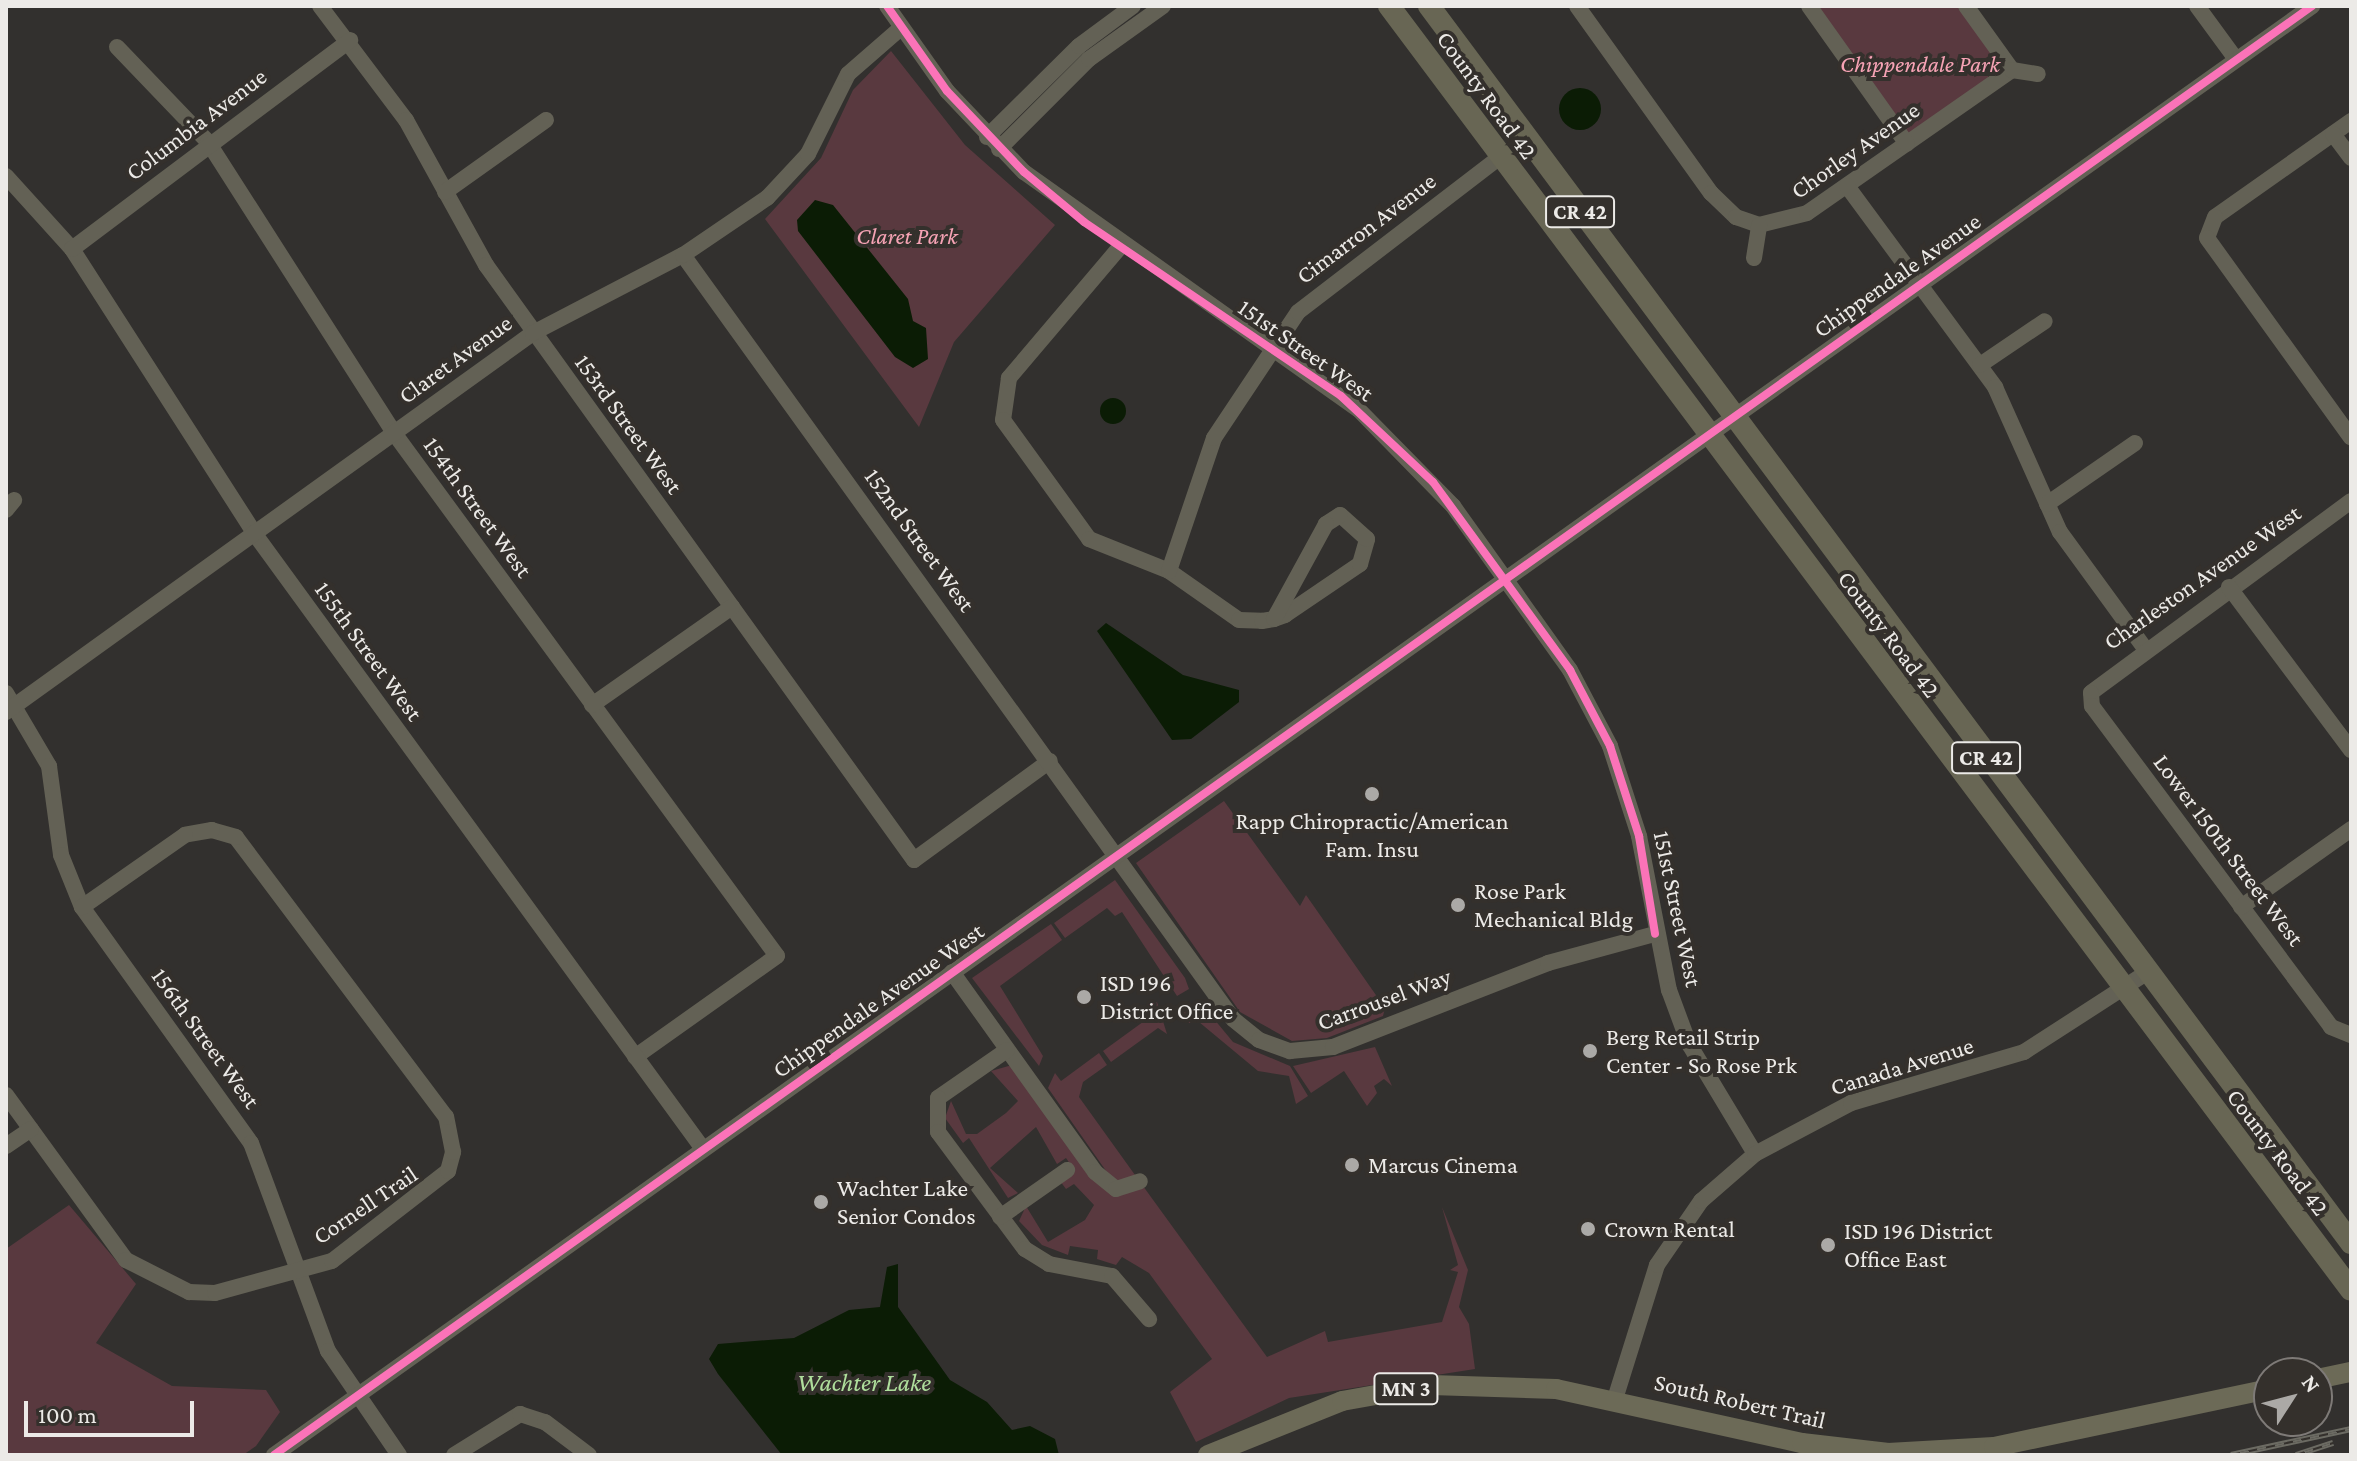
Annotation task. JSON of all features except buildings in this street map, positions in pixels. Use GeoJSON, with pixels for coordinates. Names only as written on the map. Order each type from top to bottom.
{"type":"FeatureCollection","features":[{"type":"Feature","properties":{"kind":"highway","name":"County Road 42"},"geometry":{"type":"LineString","coordinates":[[1389,6],[2122,991],[2351,1290]]}},
{"type":"Feature","properties":{"kind":"highway"},"geometry":{"type":"LineString","coordinates":[[1414,6],[1434,31],[1449,34]]}},
{"type":"Feature","properties":{"kind":"highway","name":"County Road 42"},"geometry":{"type":"LineString","coordinates":[[1429,6],[1731,417],[2351,1243]]}},
{"type":"Feature","properties":{"kind":"highway"},"geometry":{"type":"LineString","coordinates":[[1910,705],[1951,721],[2082,887]]}},
{"type":"Feature","properties":{"kind":"main road","name":"South Robert Trail"},"geometry":{"type":"LineString","coordinates":[[1208,1455],[1294,1416],[1419,1387],[1501,1384],[1615,1399],[1815,1446],[1920,1453],[1994,1447],[2253,1392]]}},
{"type":"Feature","properties":{"kind":"street","name":"153rd Street West"},"geometry":{"type":"LineString","coordinates":[[320,6],[350,40],[533,333],[914,860],[1050,761]]}},
{"type":"Feature","properties":{"kind":"street","name":"151st Street West"},"geometry":{"type":"LineString","coordinates":[[887,6],[993,143],[1120,247],[1273,349],[1397,444],[1505,578],[1570,670],[1610,746],[1639,836],[1655,934],[1689,1044],[1755,1154]]}},
{"type":"Feature","properties":{"kind":"street"},"geometry":{"type":"LineString","coordinates":[[993,143],[1079,46],[1133,6]]}},
{"type":"Feature","properties":{"kind":"street"},"geometry":{"type":"LineString","coordinates":[[993,143],[1089,59],[1163,6]]}},
{"type":"Feature","properties":{"kind":"street"},"geometry":{"type":"LineString","coordinates":[[1577,6],[1711,193],[1736,217],[1759,225],[1754,258]]}},
{"type":"Feature","properties":{"kind":"street"},"geometry":{"type":"LineString","coordinates":[[1809,6],[1907,144]]}},
{"type":"Feature","properties":{"kind":"street"},"geometry":{"type":"LineString","coordinates":[[1966,6],[2012,70],[2038,74]]}},
{"type":"Feature","properties":{"kind":"street"},"geometry":{"type":"LineString","coordinates":[[2197,6],[2235,58]]}},
{"type":"Feature","properties":{"kind":"street","name":"Chippendale Avenue"},"geometry":{"type":"LineString","coordinates":[[1505,578],[2312,6]]}},
{"type":"Feature","properties":{"kind":"street","name":"Claret Avenue"},"geometry":{"type":"LineString","coordinates":[[9,704],[533,333],[683,255],[785,182],[814,144],[848,74],[901,28]]}},
{"type":"Feature","properties":{"kind":"street","name":"Columbia Avenue"},"geometry":{"type":"LineString","coordinates":[[72,249],[208,142],[350,40]]}},
{"type":"Feature","properties":{"kind":"street","name":"154th Street West"},"geometry":{"type":"LineString","coordinates":[[117,47],[208,142],[394,433],[777,956],[635,1057]]}},
{"type":"Feature","properties":{"kind":"street","name":"Chorley Avenue"},"geometry":{"type":"LineString","coordinates":[[1759,225],[1794,221],[2012,70]]}},
{"type":"Feature","properties":{"kind":"street"},"geometry":{"type":"LineString","coordinates":[[445,192],[546,120]]}},
{"type":"Feature","properties":{"kind":"street"},"geometry":{"type":"LineString","coordinates":[[2351,121],[2215,217],[2207,238],[2351,438]]}},
{"type":"Feature","properties":{"kind":"street"},"geometry":{"type":"LineString","coordinates":[[2333,134],[2351,158]]}},
{"type":"Feature","properties":{"kind":"street","name":"Cimarron Avenue"},"geometry":{"type":"LineString","coordinates":[[1169,571],[1214,438],[1273,349],[1317,292],[1500,157]]}},
{"type":"Feature","properties":{"kind":"street","name":"155th Street West"},"geometry":{"type":"LineString","coordinates":[[6,176],[72,249],[254,533],[703,1149]]}},
{"type":"Feature","properties":{"kind":"street"},"geometry":{"type":"LineString","coordinates":[[1847,186],[1980,365],[2015,419],[2047,504],[2074,554],[2144,647]]}},
{"type":"Feature","properties":{"kind":"street"},"geometry":{"type":"LineString","coordinates":[[1120,247],[1009,378],[1001,411],[1083,534],[1169,571],[1228,616],[1274,619],[1360,564],[1367,539],[1340,515],[1326,524],[1274,619]]}},
{"type":"Feature","properties":{"kind":"street","name":"152nd Street West"},"geometry":{"type":"LineString","coordinates":[[683,255],[1116,855]]}},
{"type":"Feature","properties":{"kind":"street"},"geometry":{"type":"LineString","coordinates":[[1980,365],[2045,321]]}},
{"type":"Feature","properties":{"kind":"street"},"geometry":{"type":"LineString","coordinates":[[2047,504],[2135,443]]}},
{"type":"Feature","properties":{"kind":"street","name":"Charleston Avenue West"},"geometry":{"type":"LineString","coordinates":[[2091,700],[2097,682],[2351,501]]}},
{"type":"Feature","properties":{"kind":"street","name":"Chippendale Avenue West"},"geometry":{"type":"LineString","coordinates":[[274,1455],[1505,578]]}},
{"type":"Feature","properties":{"kind":"street"},"geometry":{"type":"LineString","coordinates":[[2229,587],[2351,750]]}},
{"type":"Feature","properties":{"kind":"street"},"geometry":{"type":"LineString","coordinates":[[592,705],[732,607]]}},
{"type":"Feature","properties":{"kind":"street","name":"Lower 150th Street West"},"geometry":{"type":"LineString","coordinates":[[2091,700],[2331,1027],[2351,1035]]}},
{"type":"Feature","properties":{"kind":"street","name":"156th Street West"},"geometry":{"type":"LineString","coordinates":[[9,704],[49,766],[61,855],[82,907],[251,1143],[328,1351],[399,1455]]}},
{"type":"Feature","properties":{"kind":"street"},"geometry":{"type":"LineString","coordinates":[[2241,907],[2351,829]]}},
{"type":"Feature","properties":{"kind":"street","name":"Cornell Trail"},"geometry":{"type":"LineString","coordinates":[[6,1095],[142,1274],[189,1292],[215,1293],[298,1273],[341,1256],[437,1185],[453,1152],[446,1117],[236,837],[212,830],[185,835],[82,907]]}},
{"type":"Feature","properties":{"kind":"street","name":"Carrousel Way"},"geometry":{"type":"LineString","coordinates":[[1116,855],[1233,1019],[1259,1040],[1290,1051],[1333,1047],[1548,963],[1655,934]]}},
{"type":"Feature","properties":{"kind":"street"},"geometry":{"type":"LineString","coordinates":[[952,972],[1095,1172],[1116,1189],[1140,1181]]}},
{"type":"Feature","properties":{"kind":"street","name":"Canada Avenue"},"geometry":{"type":"LineString","coordinates":[[1615,1399],[1657,1265],[1701,1201],[1755,1154],[1851,1103],[2024,1052],[2146,973]]}},
{"type":"Feature","properties":{"kind":"street"},"geometry":{"type":"LineString","coordinates":[[1007,1050],[945,1093],[933,1111],[938,1132],[1031,1254],[1112,1276],[1149,1319]]}},
{"type":"Feature","properties":{"kind":"street"},"geometry":{"type":"LineString","coordinates":[[6,1146],[31,1129]]}},
{"type":"Feature","properties":{"kind":"street"},"geometry":{"type":"LineString","coordinates":[[1000,1217],[1067,1170]]}},
{"type":"Feature","properties":{"kind":"street","name":"156th Street West"},"geometry":{"type":"LineString","coordinates":[[371,1414],[389,1455]]}},
{"type":"Feature","properties":{"kind":"street"},"geometry":{"type":"LineString","coordinates":[[454,1455],[520,1414],[545,1422],[589,1455]]}},
{"type":"Feature","properties":{"kind":"green space","name":"Chippendale Park"},"geometry":{"type":"Polygon","coordinates":[[[1806,6],[1965,6],[2011,70],[1906,144],[1806,6]]]}},
{"type":"Feature","properties":{"kind":"green space","name":"Claret Park"},"geometry":{"type":"Polygon","coordinates":[[[891,51],[965,145],[1055,225],[954,342],[919,427],[765,219],[821,158],[853,90],[891,51]]]}},
{"type":"Feature","properties":{"kind":"green space"},"geometry":{"type":"Polygon","coordinates":[[[1224,801],[1300,906],[1306,895],[1385,1008],[1383,1016],[1327,1038],[1292,1041],[1240,1012],[1136,863],[1224,801]]]}},
{"type":"Feature","properties":{"kind":"green space"},"geometry":{"type":"Polygon","coordinates":[[[1115,880],[1185,978],[1189,989],[1177,996],[1122,912],[1115,916],[1107,908],[1065,938],[1054,923],[1115,880]]]}},
{"type":"Feature","properties":{"kind":"green space"},"geometry":{"type":"Polygon","coordinates":[[[1051,924],[1062,940],[1000,986],[1043,1056],[1039,1066],[972,978],[1051,924]]]}},
{"type":"Feature","properties":{"kind":"green space"},"geometry":{"type":"Polygon","coordinates":[[[1157,1002],[1167,1034],[1158,1028],[1111,1062],[1103,1051],[1147,1019],[1147,1005],[1157,1002]]]}},
{"type":"Feature","properties":{"kind":"green space"},"geometry":{"type":"Polygon","coordinates":[[[1200,1002],[1233,1042],[1290,1066],[1308,1096],[1296,1104],[1289,1076],[1258,1071],[1199,1022],[1189,1023],[1183,1013],[1200,1002]]]}},
{"type":"Feature","properties":{"kind":"green space"},"geometry":{"type":"Polygon","coordinates":[[[1375,1047],[1392,1086],[1384,1079],[1374,1086],[1377,1093],[1367,1106],[1344,1071],[1311,1093],[1293,1066],[1375,1047]]]}},
{"type":"Feature","properties":{"kind":"green space"},"geometry":{"type":"Polygon","coordinates":[[[1099,1053],[1107,1065],[1083,1082],[1079,1097],[1135,1175],[1123,1182],[1111,1178],[1048,1088],[1055,1073],[1061,1081],[1099,1053]]]}},
{"type":"Feature","properties":{"kind":"green space"},"geometry":{"type":"Polygon","coordinates":[[[1012,1065],[1090,1178],[1143,1186],[1267,1357],[1325,1331],[1328,1342],[1442,1322],[1458,1272],[1450,1270],[1458,1265],[1442,1207],[1468,1270],[1459,1307],[1469,1324],[1475,1369],[1289,1398],[1196,1442],[1170,1392],[1212,1359],[1149,1273],[1122,1257],[1116,1265],[1097,1259],[1098,1250],[1070,1246],[1068,1255],[1042,1245],[1019,1221],[1026,1206],[1048,1242],[1085,1220],[1094,1205],[1074,1184],[1066,1189],[1060,1181],[1075,1171],[1066,1158],[1057,1164],[1036,1127],[990,1168],[1018,1193],[1008,1198],[969,1138],[963,1143],[945,1118],[951,1101],[966,1134],[977,1134],[1006,1113],[1018,1101],[991,1071],[1012,1065]]]}},
{"type":"Feature","properties":{"kind":"green space"},"geometry":{"type":"Polygon","coordinates":[[[69,1205],[136,1284],[96,1343],[172,1386],[266,1390],[280,1412],[256,1446],[243,1455],[6,1455],[6,1249],[69,1205]]]}},
{"type":"Feature","properties":{"kind":"water"},"geometry":{"type":"Polygon","coordinates":[[[1580,88],[1595,94],[1601,109],[1595,124],[1580,130],[1565,124],[1559,109],[1565,94],[1580,88]]]}},
{"type":"Feature","properties":{"kind":"water"},"geometry":{"type":"Polygon","coordinates":[[[815,200],[833,205],[908,299],[913,321],[926,328],[928,359],[913,368],[895,357],[798,231],[797,220],[815,200]]]}},
{"type":"Feature","properties":{"kind":"water"},"geometry":{"type":"Polygon","coordinates":[[[1113,398],[1122,402],[1126,411],[1122,420],[1113,424],[1104,420],[1100,411],[1104,402],[1113,398]]]}},
{"type":"Feature","properties":{"kind":"water"},"geometry":{"type":"Polygon","coordinates":[[[1106,623],[1183,675],[1239,690],[1239,702],[1191,739],[1172,740],[1097,631],[1106,623]]]}},
{"type":"Feature","properties":{"kind":"water","name":"Wachter Lake"},"geometry":{"type":"Polygon","coordinates":[[[898,1264],[898,1307],[950,1380],[987,1402],[1012,1430],[1030,1426],[1055,1439],[1059,1455],[782,1455],[709,1359],[718,1344],[794,1338],[849,1310],[880,1307],[887,1267],[898,1264]]]}},
{"type":"Feature","properties":{"kind":"railway"},"geometry":{"type":"LineString","coordinates":[[2231,1455],[2351,1429]]}},
{"type":"Feature","properties":{"kind":"railway"},"geometry":{"type":"LineString","coordinates":[[2296,1455],[2333,1443]]}},
{"type":"Feature","properties":{"kind":"cycle path"},"geometry":{"type":"LineString","coordinates":[[887,6],[947,91],[1024,172],[1084,222],[1341,396],[1433,482],[1570,670],[1610,746],[1639,836],[1655,934]]}},
{"type":"Feature","properties":{"kind":"cycle path"},"geometry":{"type":"LineString","coordinates":[[274,1455],[2312,6]]}},
{"type":"Feature","properties":{"kind":"place","name":"Rapp Chiropractic/American Fam. Insu"},"geometry":{"type":"Point","coordinates":[1372,794]}},
{"type":"Feature","properties":{"kind":"place","name":"Rose Park Mechanical Bldg"},"geometry":{"type":"Point","coordinates":[1458,905]}},
{"type":"Feature","properties":{"kind":"place","name":"ISD 196 District Office"},"geometry":{"type":"Point","coordinates":[1084,997]}},
{"type":"Feature","properties":{"kind":"place","name":"Berg Retail Strip Center - So Rose Prk"},"geometry":{"type":"Point","coordinates":[1590,1051]}},
{"type":"Feature","properties":{"kind":"place","name":"Marcus Cinema"},"geometry":{"type":"Point","coordinates":[1352,1165]}},
{"type":"Feature","properties":{"kind":"place","name":"Wachter Lake Senior Condos"},"geometry":{"type":"Point","coordinates":[821,1202]}},
{"type":"Feature","properties":{"kind":"place","name":"Crown Rental"},"geometry":{"type":"Point","coordinates":[1588,1229]}},
{"type":"Feature","properties":{"kind":"place","name":"ISD 196 District Office East"},"geometry":{"type":"Point","coordinates":[1828,1245]}}]}
